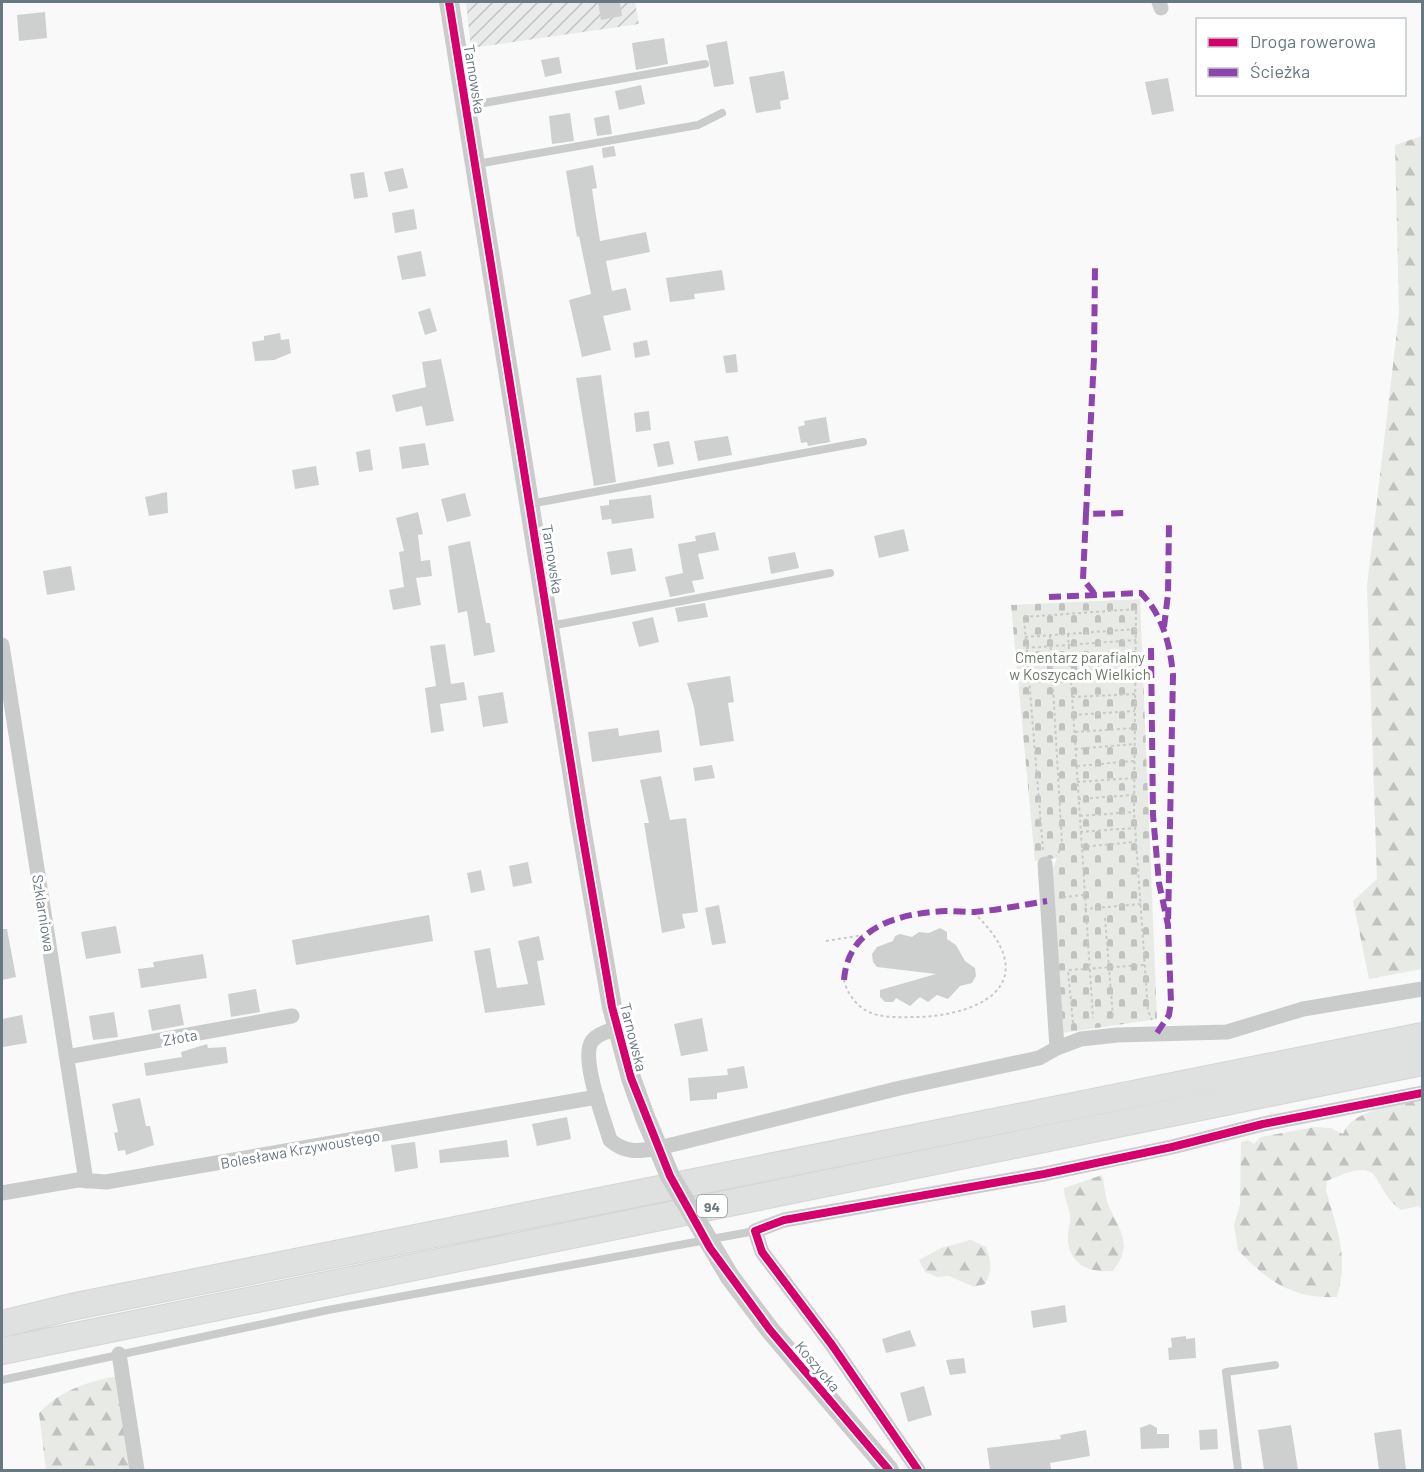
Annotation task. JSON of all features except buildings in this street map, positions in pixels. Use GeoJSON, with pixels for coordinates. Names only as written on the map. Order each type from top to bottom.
{"type":"FeatureCollection","features":[{"type":"Feature","properties":{"kind":"main road","name":"94"},"geometry":{"type":"LineString","coordinates":[[2,1324],[82,1304],[1422,1036]]}},
{"type":"Feature","properties":{"kind":"main road","name":"94"},"geometry":{"type":"LineString","coordinates":[[2,1351],[1422,1062]]}},
{"type":"Feature","properties":{"kind":"street","name":"Tarnowska"},"geometry":{"type":"LineString","coordinates":[[449,2],[550,626],[579,821],[616,1028],[645,1117],[670,1176],[730,1277]]}},
{"type":"Feature","properties":{"kind":"street","name":"Szklarniowa"},"geometry":{"type":"LineString","coordinates":[[2,645],[86,1181]]}},
{"type":"Feature","properties":{"kind":"street"},"geometry":{"type":"LineString","coordinates":[[1044,862],[1057,1048]]}},
{"type":"Feature","properties":{"kind":"street"},"geometry":{"type":"LineString","coordinates":[[616,1028],[600,1034],[591,1042],[587,1056],[610,1140],[618,1148],[631,1152],[659,1148],[900,1088],[1024,1063],[1081,1040],[1116,1035],[1227,1032],[1303,1009],[1422,988]]}},
{"type":"Feature","properties":{"kind":"street","name":"Złota"},"geometry":{"type":"LineString","coordinates":[[67,1057],[292,1016]]}},
{"type":"Feature","properties":{"kind":"street"},"geometry":{"type":"LineString","coordinates":[[918,1470],[832,1345],[762,1252],[755,1231],[784,1220],[1044,1174],[1172,1147],[1263,1124],[1422,1093]]}},
{"type":"Feature","properties":{"kind":"street","name":"Bolesława Krzywoustego"},"geometry":{"type":"LineString","coordinates":[[2,1193],[86,1181],[106,1182],[597,1098]]}},
{"type":"Feature","properties":{"kind":"street","name":"Koszycka"},"geometry":{"type":"LineString","coordinates":[[730,1277],[770,1330],[889,1470]]}},
{"type":"Feature","properties":{"kind":"street"},"geometry":{"type":"LineString","coordinates":[[118,1354],[137,1470]]}},
{"type":"Feature","properties":{"kind":"lane"},"geometry":{"type":"LineString","coordinates":[[466,106],[705,64]]}},
{"type":"Feature","properties":{"kind":"lane"},"geometry":{"type":"LineString","coordinates":[[475,164],[698,125],[722,113]]}},
{"type":"Feature","properties":{"kind":"lane"},"geometry":{"type":"LineString","coordinates":[[530,504],[863,442]]}},
{"type":"Feature","properties":{"kind":"lane"},"geometry":{"type":"LineString","coordinates":[[550,626],[830,573]]}},
{"type":"Feature","properties":{"kind":"lane"},"geometry":{"type":"LineString","coordinates":[[2,1380],[328,1310],[755,1231]]}},
{"type":"Feature","properties":{"kind":"lane"},"geometry":{"type":"LineString","coordinates":[[1238,1470],[1226,1372],[1275,1365]]}},
{"type":"Feature","properties":{"kind":"path"},"geometry":{"type":"LineString","coordinates":[[1044,862],[1024,616],[1136,609],[1134,828],[1148,1011],[1152,1020]]}},
{"type":"Feature","properties":{"kind":"path"},"geometry":{"type":"LineString","coordinates":[[1025,636],[1136,629]]}},
{"type":"Feature","properties":{"kind":"path"},"geometry":{"type":"LineString","coordinates":[[1068,634],[1092,1018]]}},
{"type":"Feature","properties":{"kind":"path"},"geometry":{"type":"LineString","coordinates":[[1046,880],[1062,845],[1050,635]]}},
{"type":"Feature","properties":{"kind":"path"},"geometry":{"type":"LineString","coordinates":[[1026,648],[1136,640]]}},
{"type":"Feature","properties":{"kind":"path"},"geometry":{"type":"LineString","coordinates":[[1070,663],[1136,658]]}},
{"type":"Feature","properties":{"kind":"path"},"geometry":{"type":"LineString","coordinates":[[1071,681],[1135,676]]}},
{"type":"Feature","properties":{"kind":"path"},"geometry":{"type":"LineString","coordinates":[[1072,697],[1135,694]]}},
{"type":"Feature","properties":{"kind":"path"},"geometry":{"type":"LineString","coordinates":[[1073,715],[1135,711]]}},
{"type":"Feature","properties":{"kind":"path"},"geometry":{"type":"LineString","coordinates":[[1074,732],[1135,728]]}},
{"type":"Feature","properties":{"kind":"path"},"geometry":{"type":"LineString","coordinates":[[1075,748],[1134,744]]}},
{"type":"Feature","properties":{"kind":"path"},"geometry":{"type":"LineString","coordinates":[[1076,766],[1134,761]]}},
{"type":"Feature","properties":{"kind":"path"},"geometry":{"type":"LineString","coordinates":[[1077,782],[1134,778]]}},
{"type":"Feature","properties":{"kind":"path"},"geometry":{"type":"LineString","coordinates":[[1078,799],[1134,795]]}},
{"type":"Feature","properties":{"kind":"path"},"geometry":{"type":"LineString","coordinates":[[1079,816],[1134,812]]}},
{"type":"Feature","properties":{"kind":"path"},"geometry":{"type":"LineString","coordinates":[[1080,832],[1134,828]]}},
{"type":"Feature","properties":{"kind":"path"},"geometry":{"type":"LineString","coordinates":[[1081,847],[1135,842]]}},
{"type":"Feature","properties":{"kind":"path"},"geometry":{"type":"LineString","coordinates":[[1053,897],[1084,895]]}},
{"type":"Feature","properties":{"kind":"path"},"geometry":{"type":"LineString","coordinates":[[1084,909],[1140,904]]}},
{"type":"Feature","properties":{"kind":"path"},"geometry":{"type":"LineString","coordinates":[[844,980],[853,999],[865,1010],[879,1016],[931,1016],[980,1004],[1002,986],[1007,974],[1003,954],[991,930],[973,912]]}},
{"type":"Feature","properties":{"kind":"path"},"geometry":{"type":"LineString","coordinates":[[1105,918],[1113,1017]]}},
{"type":"Feature","properties":{"kind":"path"},"geometry":{"type":"LineString","coordinates":[[826,941],[863,935]]}},
{"type":"Feature","properties":{"kind":"path"},"geometry":{"type":"LineString","coordinates":[[1073,1023],[1068,970],[1144,965]]}},
{"type":"Feature","properties":{"kind":"shaded area"},"geometry":{"type":"Polygon","coordinates":[[[466,2],[635,2],[639,24],[471,48],[466,2]]]}},
{"type":"Feature","properties":{"kind":"green space"},"geometry":{"type":"Polygon","coordinates":[[[1422,136],[1422,969],[1369,979],[1353,901],[1377,879],[1367,586],[1399,314],[1395,145],[1422,136]]]}},
{"type":"Feature","properties":{"kind":"green space","name":"Cmentarz parafialny w Koszycach Wielkich"},"geometry":{"type":"Polygon","coordinates":[[[1140,599],[1157,1019],[1063,1033],[1052,870],[1057,858],[1035,861],[1011,605],[1140,599]]]}},
{"type":"Feature","properties":{"kind":"green space"},"geometry":{"type":"Polygon","coordinates":[[[1422,1100],[1422,1210],[1419,1206],[1401,1210],[1384,1191],[1374,1175],[1368,1171],[1346,1173],[1327,1181],[1326,1190],[1342,1255],[1337,1297],[1307,1295],[1282,1286],[1260,1271],[1238,1250],[1234,1225],[1240,1205],[1241,1142],[1248,1140],[1254,1144],[1261,1137],[1315,1127],[1331,1128],[1343,1134],[1356,1119],[1366,1114],[1389,1106],[1422,1100]]]}},
{"type":"Feature","properties":{"kind":"green space"},"geometry":{"type":"Polygon","coordinates":[[[1102,1175],[1108,1203],[1121,1232],[1124,1246],[1119,1262],[1113,1271],[1095,1270],[1081,1265],[1075,1260],[1069,1245],[1070,1218],[1064,1188],[1102,1175]]]}},
{"type":"Feature","properties":{"kind":"green space"},"geometry":{"type":"Polygon","coordinates":[[[971,1240],[986,1247],[988,1252],[990,1270],[985,1284],[974,1287],[949,1276],[937,1277],[925,1272],[919,1260],[941,1248],[971,1240]]]}},
{"type":"Feature","properties":{"kind":"green space"},"geometry":{"type":"Polygon","coordinates":[[[122,1375],[133,1470],[46,1470],[39,1413],[57,1398],[77,1387],[122,1375]]]}},
{"type":"Feature","properties":{"kind":"marked path"},"geometry":{"type":"LineString","coordinates":[[1086,514],[1094,358],[1095,267]]}},
{"type":"Feature","properties":{"kind":"marked path"},"geometry":{"type":"LineString","coordinates":[[1094,593],[1083,579],[1086,514],[1127,513]]}},
{"type":"Feature","properties":{"kind":"marked path"},"geometry":{"type":"LineString","coordinates":[[1164,627],[1168,594],[1169,522]]}},
{"type":"Feature","properties":{"kind":"marked path"},"geometry":{"type":"LineString","coordinates":[[1049,597],[1141,593],[1155,611],[1164,631],[1173,675],[1168,925]]}},
{"type":"Feature","properties":{"kind":"marked path"},"geometry":{"type":"LineString","coordinates":[[1151,648],[1153,815],[1159,883],[1168,925],[1171,1002],[1169,1015],[1157,1033]]}},
{"type":"Feature","properties":{"kind":"marked path"},"geometry":{"type":"LineString","coordinates":[[844,980],[848,962],[855,947],[866,935],[895,919],[929,912],[974,912],[1047,901]]}},
{"type":"Feature","properties":{"kind":"cycle path"},"geometry":{"type":"LineString","coordinates":[[449,2],[580,821],[612,1007],[631,1078],[670,1176],[710,1248],[770,1330],[889,1470]]}},
{"type":"Feature","properties":{"kind":"cycle path"},"geometry":{"type":"LineString","coordinates":[[918,1470],[832,1345],[762,1252],[755,1231],[784,1220],[1044,1174],[1172,1147],[1263,1124],[1422,1093]]}}]}
